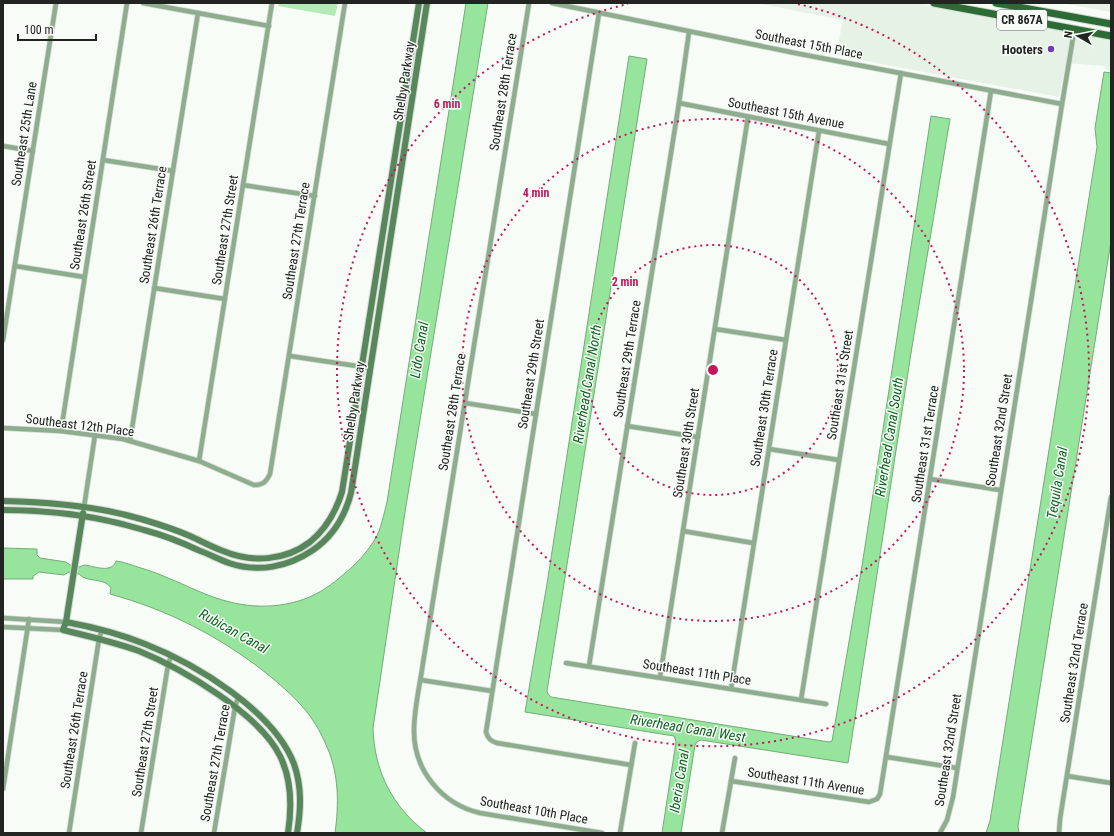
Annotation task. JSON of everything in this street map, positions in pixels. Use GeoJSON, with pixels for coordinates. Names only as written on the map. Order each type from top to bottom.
{"type":"FeatureCollection","features":[{"type":"Feature","properties":{"kind":"main road","name":"CR 867A"},"geometry":{"type":"LineString","coordinates":[[934,3],[1111,36]]}},
{"type":"Feature","properties":{"kind":"main road","name":"CR 867A"},"geometry":{"type":"LineString","coordinates":[[996,3],[1111,24]]}},
{"type":"Feature","properties":{"kind":"main road"},"geometry":{"type":"LineString","coordinates":[[1076,29],[1092,21]]}},
{"type":"Feature","properties":{"kind":"street","name":"Southeast 25th Lane"},"geometry":{"type":"LineString","coordinates":[[3,340],[56,3]]}},
{"type":"Feature","properties":{"kind":"street","name":"Southeast 26th Street"},"geometry":{"type":"LineString","coordinates":[[60,431],[127,3]]}},
{"type":"Feature","properties":{"kind":"street"},"geometry":{"type":"LineString","coordinates":[[143,3],[269,26]]}},
{"type":"Feature","properties":{"kind":"street","name":"Southeast 27th Street"},"geometry":{"type":"LineString","coordinates":[[199,461],[272,3]]}},
{"type":"Feature","properties":{"kind":"street","name":"Southeast 27th Terrace"},"geometry":{"type":"LineString","coordinates":[[266,482],[270,474],[290,356],[345,3]]}},
{"type":"Feature","properties":{"kind":"street","name":"Shelby Parkway"},"geometry":{"type":"LineString","coordinates":[[3,501],[50,503],[140,519],[189,536],[231,554],[247,558],[262,559],[289,553],[301,548],[321,531],[330,519],[342,492],[419,3]]}},
{"type":"Feature","properties":{"kind":"street","name":"Shelby Parkway"},"geometry":{"type":"LineString","coordinates":[[3,510],[52,512],[82,516],[144,530],[170,538],[237,565],[250,568],[278,566],[291,562],[320,545],[337,525],[346,507],[350,493],[427,3]]}},
{"type":"Feature","properties":{"kind":"street","name":"Southeast 28th Terrace"},"geometry":{"type":"LineString","coordinates":[[462,807],[439,792],[428,778],[419,760],[415,746],[414,731],[529,3]]}},
{"type":"Feature","properties":{"kind":"street","name":"Southeast 15th Place"},"geometry":{"type":"LineString","coordinates":[[552,3],[689,32],[1062,104]]}},
{"type":"Feature","properties":{"kind":"street","name":"Southeast 26th Terrace"},"geometry":{"type":"LineString","coordinates":[[130,441],[198,13]]}},
{"type":"Feature","properties":{"kind":"street","name":"Southeast 29th Street"},"geometry":{"type":"LineString","coordinates":[[599,13],[486,732],[488,738],[497,744],[631,765]]}},
{"type":"Feature","properties":{"kind":"street","name":"Southeast 32nd Street"},"geometry":{"type":"LineString","coordinates":[[940,833],[947,820],[951,805],[1062,104],[1073,38],[1076,29]]}},
{"type":"Feature","properties":{"kind":"street","name":"Southeast 29th Terrace"},"geometry":{"type":"LineString","coordinates":[[589,666],[689,32]]}},
{"type":"Feature","properties":{"kind":"street","name":"Southeast 31st Street"},"geometry":{"type":"LineString","coordinates":[[801,700],[901,73]]}},
{"type":"Feature","properties":{"kind":"street","name":"Southeast 31st Terrace"},"geometry":{"type":"LineString","coordinates":[[877,799],[880,794],[887,757],[991,91]]}},
{"type":"Feature","properties":{"kind":"street","name":"Southeast 15th Avenue"},"geometry":{"type":"LineString","coordinates":[[679,103],[889,144]]}},
{"type":"Feature","properties":{"kind":"street","name":"Southeast 30th Street"},"geometry":{"type":"LineString","coordinates":[[660,677],[716,329],[748,117]]}},
{"type":"Feature","properties":{"kind":"street","name":"Southeast 30th Terrace"},"geometry":{"type":"LineString","coordinates":[[731,689],[819,131]]}},
{"type":"Feature","properties":{"kind":"street"},"geometry":{"type":"LineString","coordinates":[[3,146],[33,151]]}},
{"type":"Feature","properties":{"kind":"street"},"geometry":{"type":"LineString","coordinates":[[103,160],[173,171]]}},
{"type":"Feature","properties":{"kind":"street"},"geometry":{"type":"LineString","coordinates":[[243,185],[315,196]]}},
{"type":"Feature","properties":{"kind":"street"},"geometry":{"type":"LineString","coordinates":[[15,266],[84,277]]}},
{"type":"Feature","properties":{"kind":"street"},"geometry":{"type":"LineString","coordinates":[[154,288],[225,299]]}},
{"type":"Feature","properties":{"kind":"street"},"geometry":{"type":"LineString","coordinates":[[716,329],[786,340]]}},
{"type":"Feature","properties":{"kind":"street"},"geometry":{"type":"LineString","coordinates":[[290,356],[370,368]]}},
{"type":"Feature","properties":{"kind":"street"},"geometry":{"type":"LineString","coordinates":[[465,403],[536,414]]}},
{"type":"Feature","properties":{"kind":"street"},"geometry":{"type":"LineString","coordinates":[[627,426],[698,437]]}},
{"type":"Feature","properties":{"kind":"street","name":"Southeast 12th Place"},"geometry":{"type":"LineString","coordinates":[[3,428],[60,431],[130,441],[199,461],[254,485],[261,485],[266,482]]}},
{"type":"Feature","properties":{"kind":"street"},"geometry":{"type":"LineString","coordinates":[[63,630],[66,622],[95,435]]}},
{"type":"Feature","properties":{"kind":"street"},"geometry":{"type":"LineString","coordinates":[[768,449],[839,460]]}},
{"type":"Feature","properties":{"kind":"street"},"geometry":{"type":"LineString","coordinates":[[930,479],[1000,490]]}},
{"type":"Feature","properties":{"kind":"street"},"geometry":{"type":"LineString","coordinates":[[342,492],[350,493]]}},
{"type":"Feature","properties":{"kind":"street","name":"Southeast 32nd Terrace"},"geometry":{"type":"LineString","coordinates":[[1059,833],[1111,498]]}},
{"type":"Feature","properties":{"kind":"street"},"geometry":{"type":"LineString","coordinates":[[683,531],[754,543]]}},
{"type":"Feature","properties":{"kind":"street"},"geometry":{"type":"LineString","coordinates":[[3,618],[66,622],[102,630],[145,644],[206,675],[238,698],[276,732],[290,756],[296,772],[300,794],[297,833]]}},
{"type":"Feature","properties":{"kind":"street"},"geometry":{"type":"LineString","coordinates":[[3,789],[29,619]]}},
{"type":"Feature","properties":{"kind":"street"},"geometry":{"type":"LineString","coordinates":[[3,627],[63,630],[139,651],[168,665],[235,707],[263,731],[283,762],[288,777],[290,794],[288,833]]}},
{"type":"Feature","properties":{"kind":"street","name":"Southeast 26th Terrace"},"geometry":{"type":"LineString","coordinates":[[69,833],[99,639],[102,630]]}},
{"type":"Feature","properties":{"kind":"street","name":"Southeast 27th Street"},"geometry":{"type":"LineString","coordinates":[[141,833],[168,665],[171,656]]}},
{"type":"Feature","properties":{"kind":"street","name":"Southeast 11th Place"},"geometry":{"type":"LineString","coordinates":[[566,663],[826,704]]}},
{"type":"Feature","properties":{"kind":"street"},"geometry":{"type":"LineString","coordinates":[[421,680],[492,691]]}},
{"type":"Feature","properties":{"kind":"street","name":"Southeast 27th Terrace"},"geometry":{"type":"LineString","coordinates":[[214,833],[235,707],[238,698]]}},
{"type":"Feature","properties":{"kind":"street"},"geometry":{"type":"LineString","coordinates":[[620,833],[635,743]]}},
{"type":"Feature","properties":{"kind":"street"},"geometry":{"type":"LineString","coordinates":[[887,757],[957,768]]}},
{"type":"Feature","properties":{"kind":"street"},"geometry":{"type":"LineString","coordinates":[[722,833],[734,758]]}},
{"type":"Feature","properties":{"kind":"street"},"geometry":{"type":"LineString","coordinates":[[1067,776],[1111,783]]}},
{"type":"Feature","properties":{"kind":"street","name":"Southeast 11th Avenue"},"geometry":{"type":"LineString","coordinates":[[731,781],[869,802],[877,799]]}},
{"type":"Feature","properties":{"kind":"street","name":"Southeast 10th Place"},"geometry":{"type":"LineString","coordinates":[[462,807],[480,813],[602,833]]}},
{"type":"Feature","properties":{"kind":"shaded area"},"geometry":{"type":"Polygon","coordinates":[[[279,3],[338,3],[335,16],[278,6],[279,3]]]}},
{"type":"Feature","properties":{"kind":"shaded area"},"geometry":{"type":"Polygon","coordinates":[[[756,3],[919,3],[1111,39],[1111,71],[1107,70],[1104,66],[1066,63],[1059,97],[902,68],[836,55],[843,20],[756,3]]]}},
{"type":"Feature","properties":{"kind":"shaded area"},"geometry":{"type":"Polygon","coordinates":[[[1061,3],[1111,3],[1111,12],[1061,3]]]}},
{"type":"Feature","properties":{"kind":"water"},"geometry":{"type":"Polygon","coordinates":[[[466,3],[488,3],[405,512],[373,728],[377,758],[381,773],[387,786],[404,812],[427,833],[335,833],[337,789],[331,757],[316,724],[302,706],[276,681],[230,647],[192,626],[152,608],[110,594],[111,588],[104,582],[82,577],[79,574],[69,572],[64,575],[39,572],[33,576],[33,579],[3,579],[3,548],[37,549],[37,555],[40,558],[66,562],[70,565],[80,567],[84,565],[97,568],[107,568],[114,565],[116,561],[122,562],[157,573],[222,600],[254,606],[291,603],[315,594],[341,577],[365,554],[379,531],[387,502],[466,3]]]}},
{"type":"Feature","properties":{"kind":"water"},"geometry":{"type":"Polygon","coordinates":[[[629,56],[647,59],[547,691],[551,697],[829,742],[832,741],[862,566],[931,116],[950,119],[911,353],[848,763],[701,740],[698,741],[695,745],[681,833],[662,833],[676,742],[674,736],[525,712],[547,584],[629,56]]]}},
{"type":"Feature","properties":{"kind":"water","name":"Tequila Canal"},"geometry":{"type":"Polygon","coordinates":[[[1104,72],[1111,73],[1111,241],[1018,826],[1019,833],[986,833],[990,821],[998,772],[1097,147],[1095,128],[1104,72]]]}},
{"type":"Feature","properties":{"kind":"place","name":"Hooters"},"geometry":{"type":"Point","coordinates":[1051,49]}},
{"type":"Feature","properties":{"kind":"water label","name":"Lido Canal"},"geometry":{"type":"Point","coordinates":[419,350]}},
{"type":"Feature","properties":{"kind":"water label","name":"Riverhead Canal North"},"geometry":{"type":"Point","coordinates":[587,384]}},
{"type":"Feature","properties":{"kind":"water label","name":"Riverhead Canal South"},"geometry":{"type":"Point","coordinates":[889,437]}},
{"type":"Feature","properties":{"kind":"water label","name":"Rubican Canal"},"geometry":{"type":"Point","coordinates":[234,631]}},
{"type":"Feature","properties":{"kind":"water label","name":"Riverhead Canal West"},"geometry":{"type":"Point","coordinates":[688,728]}},
{"type":"Feature","properties":{"kind":"water label","name":"Iberia Canal"},"geometry":{"type":"Point","coordinates":[679,781]}}]}
